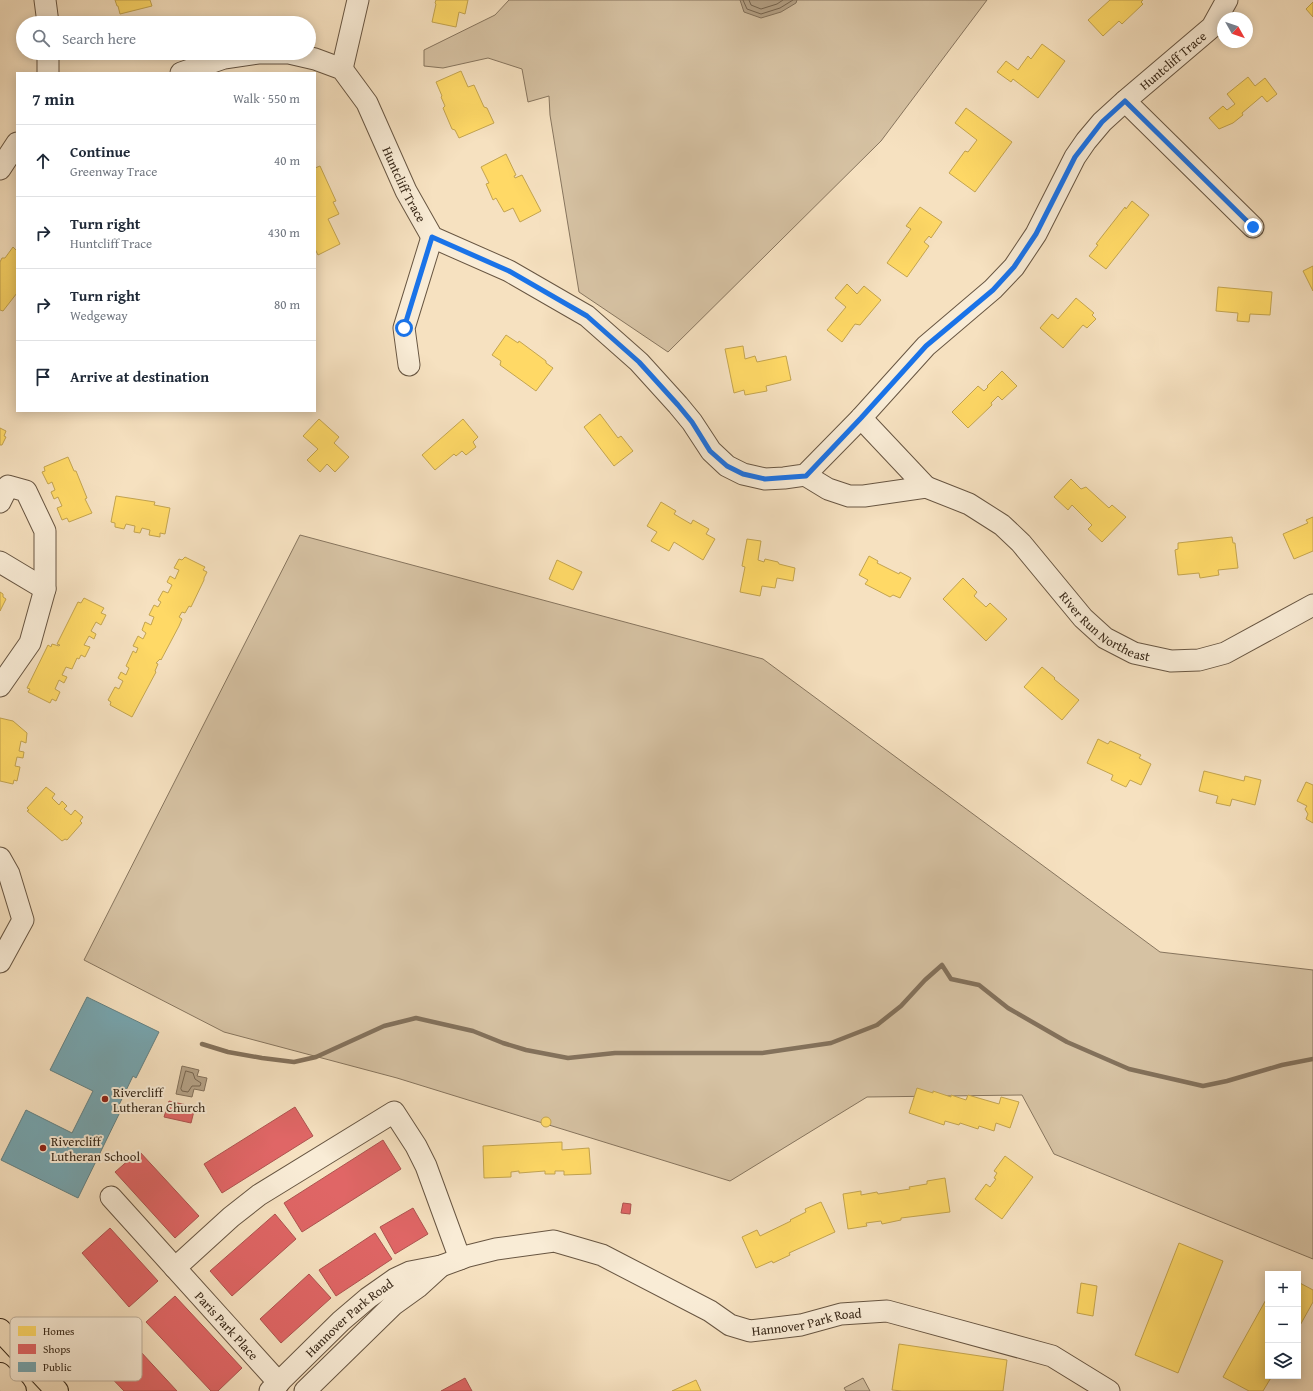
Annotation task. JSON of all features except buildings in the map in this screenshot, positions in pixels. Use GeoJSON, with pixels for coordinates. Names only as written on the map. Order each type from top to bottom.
{"type":"FeatureCollection","features":[{"type":"Feature","properties":{"kind":"main road"},"geometry":{"type":"LineString","coordinates":[[0,1330],[10,1341]]}},
{"type":"Feature","properties":{"kind":"main road"},"geometry":{"type":"LineString","coordinates":[[0,1374],[15,1391]]}},
{"type":"Feature","properties":{"kind":"main road"},"geometry":{"type":"LineString","coordinates":[[48,1381],[57,1391]]}},
{"type":"Feature","properties":{"kind":"street"},"geometry":{"type":"LineString","coordinates":[[45,0],[47,16]]}},
{"type":"Feature","properties":{"kind":"street"},"geometry":{"type":"LineString","coordinates":[[316,59],[342,69],[358,0]]}},
{"type":"Feature","properties":{"kind":"street","name":"Huntcliff Trace"},"geometry":{"type":"LineString","coordinates":[[342,69],[367,104],[406,191],[432,237],[509,271],[587,316],[639,362],[692,422],[710,451],[727,466],[743,474],[765,479],[806,476],[926,346],[993,290],[1014,267],[1036,234],[1075,157],[1102,122],[1212,27],[1227,0]]}},
{"type":"Feature","properties":{"kind":"street"},"geometry":{"type":"LineString","coordinates":[[48,60],[48,72]]}},
{"type":"Feature","properties":{"kind":"street"},"geometry":{"type":"LineString","coordinates":[[183,72],[218,60]]}},
{"type":"Feature","properties":{"kind":"street"},"geometry":{"type":"LineString","coordinates":[[1125,101],[1253,227]]}},
{"type":"Feature","properties":{"kind":"street"},"geometry":{"type":"LineString","coordinates":[[0,169],[16,145]]}},
{"type":"Feature","properties":{"kind":"street"},"geometry":{"type":"LineString","coordinates":[[409,365],[404,328],[432,237]]}},
{"type":"Feature","properties":{"kind":"street","name":"River Run Northeast"},"geometry":{"type":"LineString","coordinates":[[861,418],[926,487],[969,504],[1002,525],[1021,544],[1083,618],[1105,638],[1134,653],[1171,661],[1199,660],[1225,653],[1313,605]]}},
{"type":"Feature","properties":{"kind":"street","name":"River Run Northeast"},"geometry":{"type":"LineString","coordinates":[[806,476],[828,489],[849,496],[864,496],[926,487]]}},
{"type":"Feature","properties":{"kind":"street"},"geometry":{"type":"LineString","coordinates":[[0,502],[8,486],[26,491],[45,531],[45,589],[30,643],[0,686]]}},
{"type":"Feature","properties":{"kind":"street"},"geometry":{"type":"LineString","coordinates":[[0,562],[45,589]]}},
{"type":"Feature","properties":{"kind":"street"},"geometry":{"type":"LineString","coordinates":[[0,858],[9,874],[23,920],[0,962]]}},
{"type":"Feature","properties":{"kind":"street"},"geometry":{"type":"LineString","coordinates":[[175,1268],[231,1217],[259,1195],[394,1112],[416,1146],[426,1166],[450,1263]]}},
{"type":"Feature","properties":{"kind":"street","name":"Paris Park Place"},"geometry":{"type":"LineString","coordinates":[[111,1197],[175,1268],[274,1387]]}},
{"type":"Feature","properties":{"kind":"street","name":"Hannover Park Road"},"geometry":{"type":"LineString","coordinates":[[274,1387],[341,1320],[382,1287],[395,1279],[410,1272],[450,1263],[496,1249],[554,1241],[602,1255],[710,1311],[730,1325],[750,1331],[801,1324],[841,1314],[887,1311],[1052,1356],[1109,1391]]}},
{"type":"Feature","properties":{"kind":"street","name":"Hannover Park Road"},"geometry":{"type":"LineString","coordinates":[[305,1391],[393,1305],[450,1263]]}},
{"type":"Feature","properties":{"kind":"shaded area"},"geometry":{"type":"Polygon","coordinates":[[[509,0],[987,0],[881,141],[668,352],[579,292],[550,115],[549,96],[528,102],[522,69],[488,58],[443,68],[424,66],[424,50],[495,15],[509,0]]]}},
{"type":"Feature","properties":{"kind":"shaded area"},"geometry":{"type":"Polygon","coordinates":[[[300,535],[763,659],[1160,952],[1313,970],[1313,1259],[1054,1154],[1022,1095],[867,1097],[730,1181],[397,1078],[224,1032],[84,960],[300,535]]]}},
{"type":"Feature","properties":{"kind":"shaded area"},"geometry":{"type":"Polygon","coordinates":[[[863,1378],[870,1391],[846,1391],[844,1388],[863,1378]]]}},
{"type":"Feature","properties":{"kind":"water"},"geometry":{"type":"Polygon","coordinates":[[[740,0],[797,0],[796,3],[781,12],[761,18],[744,12],[740,0]]]}},
{"type":"Feature","properties":{"kind":"water"},"geometry":{"type":"Polygon","coordinates":[[[182,1066],[199,1070],[197,1076],[207,1078],[204,1091],[194,1089],[192,1097],[176,1094],[182,1066]]]}},
{"type":"Feature","properties":{"kind":"waterway"},"geometry":{"type":"LineString","coordinates":[[202,1044],[228,1052],[294,1062],[316,1057],[384,1026],[416,1018],[473,1031],[526,1050],[568,1058],[615,1053],[762,1053],[831,1043],[877,1025],[901,1006],[925,980],[942,965],[951,979],[979,985],[1008,1008],[1067,1042],[1129,1069],[1203,1086],[1227,1081],[1282,1065],[1313,1059]]}},
{"type":"Feature","properties":{"kind":"place","name":"Rivercliff Lutheran Church"},"geometry":{"type":"Point","coordinates":[105,1099]}},
{"type":"Feature","properties":{"kind":"place","name":"Rivercliff Lutheran School"},"geometry":{"type":"Point","coordinates":[43,1148]}},
{"type":"Feature","properties":{"kind":"route"},"geometry":{"type":"LineString","coordinates":[[404,328],[432,237],[509,271],[587,316],[639,362],[692,422],[710,451],[727,466],[743,474],[765,479],[806,476],[926,346],[993,290],[1014,267],[1036,234],[1075,157],[1102,122],[1125,101],[1253,227]]}}]}
